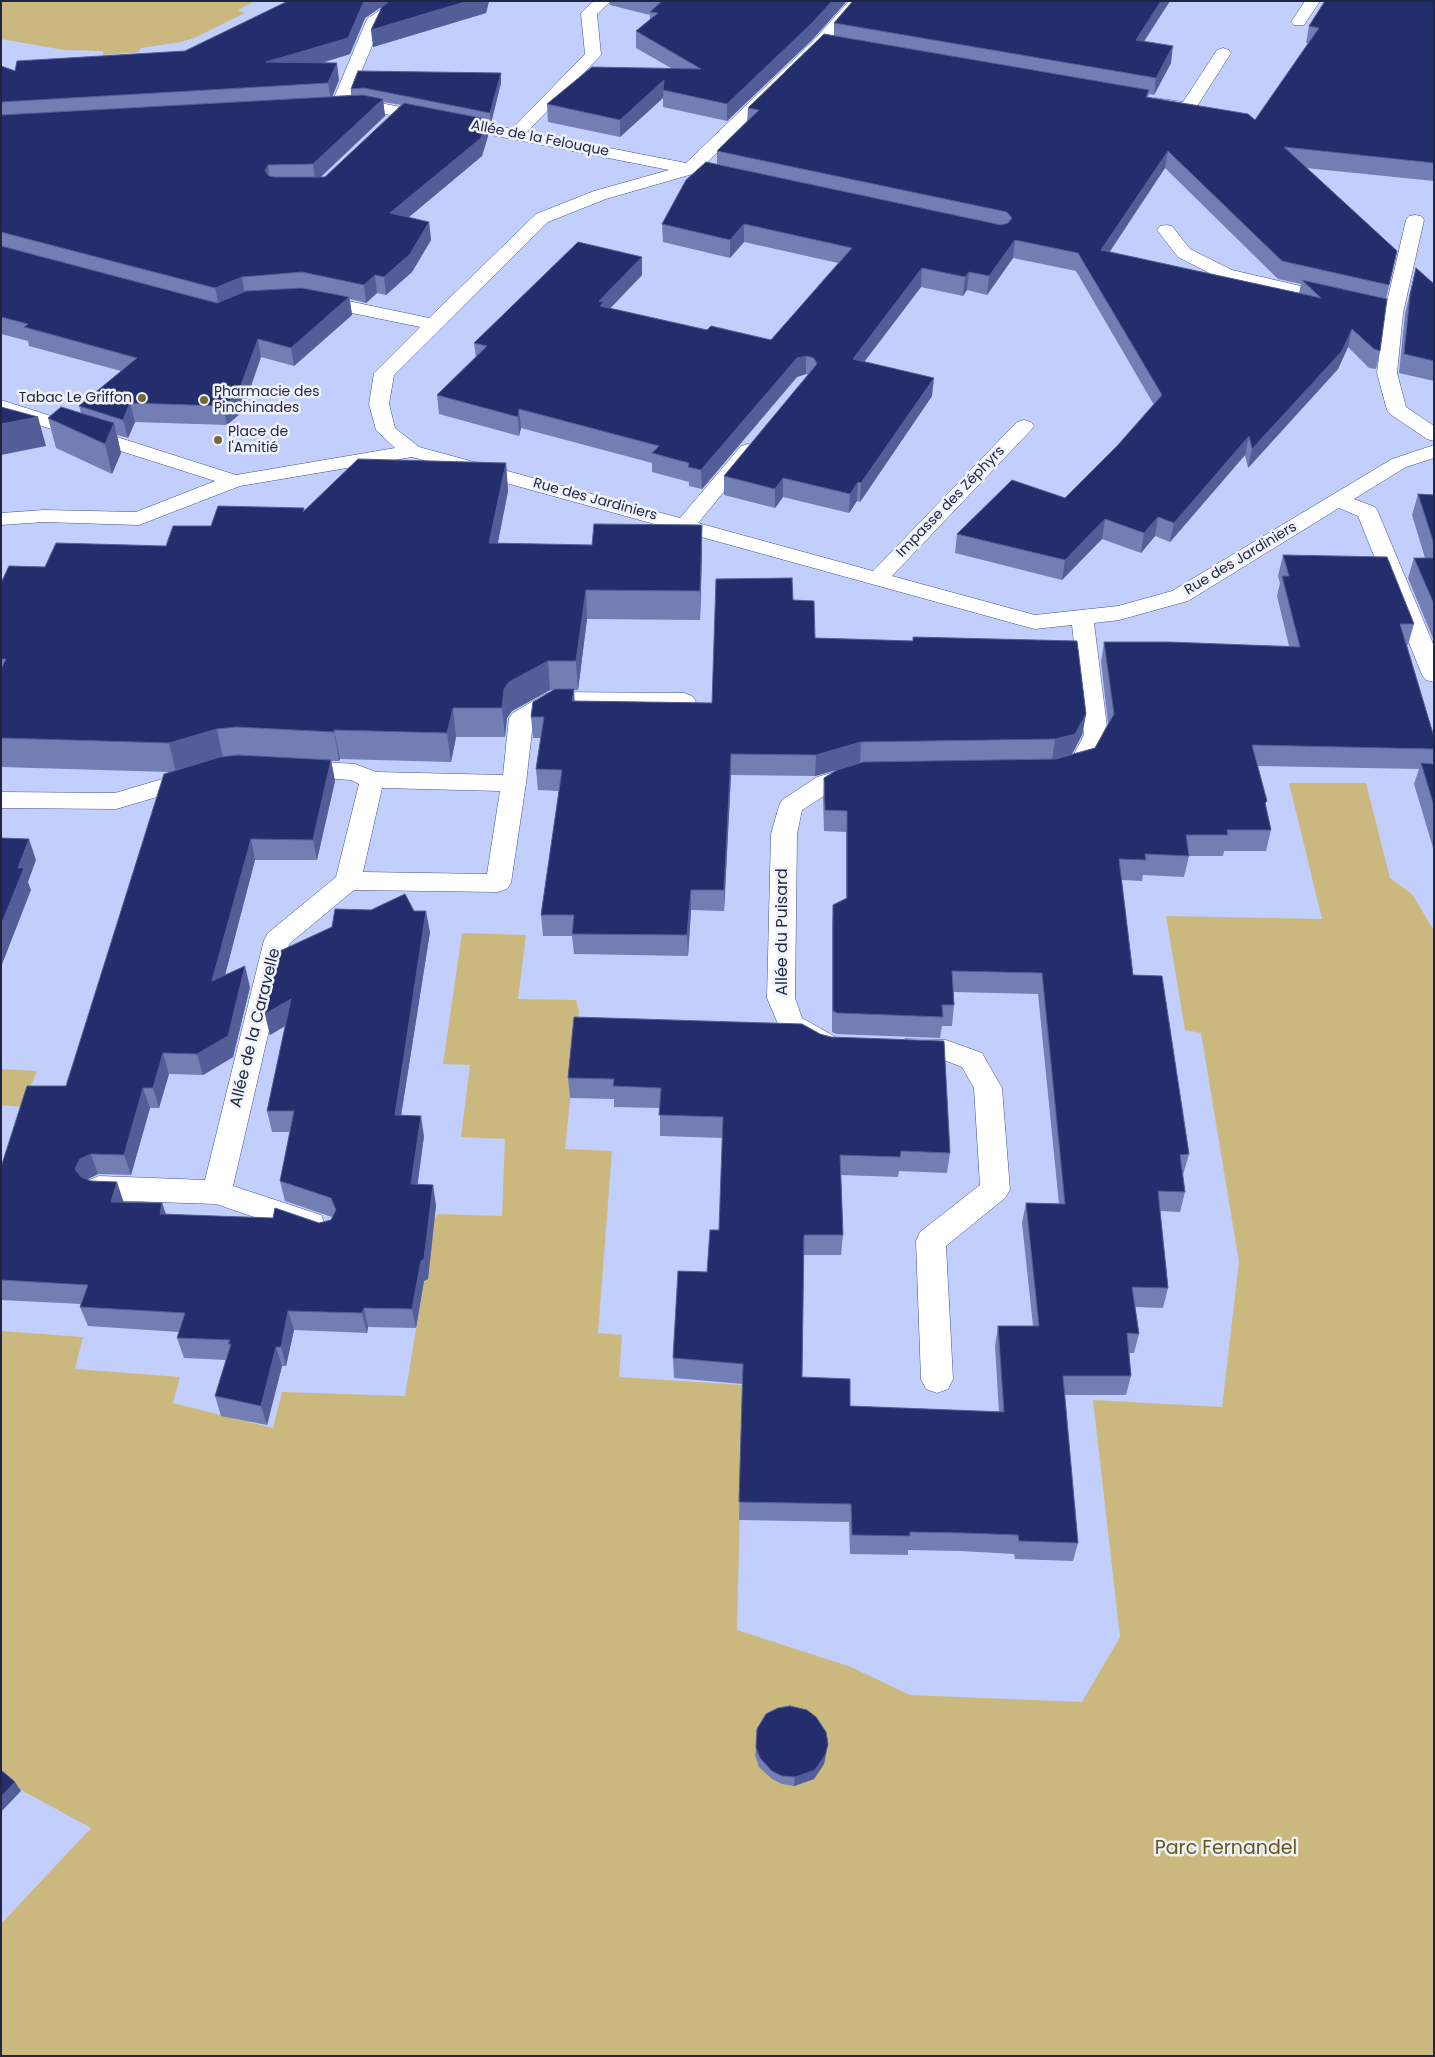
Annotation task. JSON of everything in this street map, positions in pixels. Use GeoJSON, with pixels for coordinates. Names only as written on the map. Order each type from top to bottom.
{"type":"FeatureCollection","features":[{"type":"Feature","properties":{"kind":"street"},"geometry":{"type":"LineString","coordinates":[[338,107],[376,19],[404,1]]}},
{"type":"Feature","properties":{"kind":"street"},"geometry":{"type":"LineString","coordinates":[[516,134],[593,54],[589,13],[604,1]]}},
{"type":"Feature","properties":{"kind":"street"},"geometry":{"type":"LineString","coordinates":[[295,470],[386,430],[379,404],[384,372],[542,218],[600,195],[700,171],[828,46],[857,1]]}},
{"type":"Feature","properties":{"kind":"street"},"geometry":{"type":"LineString","coordinates":[[1299,22],[1313,1]]}},
{"type":"Feature","properties":{"kind":"street"},"geometry":{"type":"LineString","coordinates":[[1140,100],[1188,108],[1223,53]]}},
{"type":"Feature","properties":{"kind":"street","name":"Allée de la Felouque"},"geometry":{"type":"LineString","coordinates":[[318,108],[365,105],[700,171]]}},
{"type":"Feature","properties":{"kind":"street"},"geometry":{"type":"LineString","coordinates":[[388,125],[402,112]]}},
{"type":"Feature","properties":{"kind":"street"},"geometry":{"type":"LineString","coordinates":[[1415,220],[1394,313],[1387,372],[1397,410],[1434,435]]}},
{"type":"Feature","properties":{"kind":"street"},"geometry":{"type":"LineString","coordinates":[[1166,230],[1184,252],[1201,263],[1226,274],[1394,313]]}},
{"type":"Feature","properties":{"kind":"street"},"geometry":{"type":"LineString","coordinates":[[297,299],[305,298],[432,324]]}},
{"type":"Feature","properties":{"kind":"street"},"geometry":{"type":"LineString","coordinates":[[1,406],[235,481]]}},
{"type":"Feature","properties":{"kind":"street","name":"Impasse des Zéphyrs"},"geometry":{"type":"LineString","coordinates":[[878,578],[1024,426]]}},
{"type":"Feature","properties":{"kind":"street","name":"Rue des Jardiniers"},"geometry":{"type":"LineString","coordinates":[[386,430],[412,451],[1035,622],[1119,614],[1180,596],[1399,463],[1434,451]]}},
{"type":"Feature","properties":{"kind":"street"},"geometry":{"type":"LineString","coordinates":[[685,525],[761,435]]}},
{"type":"Feature","properties":{"kind":"street"},"geometry":{"type":"LineString","coordinates":[[1,519],[44,516],[139,519],[235,481],[412,451]]}},
{"type":"Feature","properties":{"kind":"street"},"geometry":{"type":"LineString","coordinates":[[1338,500],[1367,512],[1434,676]]}},
{"type":"Feature","properties":{"kind":"street"},"geometry":{"type":"LineString","coordinates":[[1034,770],[1053,770],[1082,761],[1096,735],[1082,617]]}},
{"type":"Feature","properties":{"kind":"street"},"geometry":{"type":"LineString","coordinates":[[372,780],[348,881],[498,883],[514,783],[521,718],[551,700],[684,701]]}},
{"type":"Feature","properties":{"kind":"street"},"geometry":{"type":"LineString","coordinates":[[271,767],[355,772],[372,780],[514,783]]}},
{"type":"Feature","properties":{"kind":"street"},"geometry":{"type":"LineString","coordinates":[[1,800],[116,801],[215,771]]}},
{"type":"Feature","properties":{"kind":"street","name":"Allée du Puisard"},"geometry":{"type":"LineString","coordinates":[[850,1047],[830,1046],[791,1024],[781,998],[784,834],[791,806],[826,783],[860,773],[879,773]]}},
{"type":"Feature","properties":{"kind":"street","name":"Allée de la Caravelle"},"geometry":{"type":"LineString","coordinates":[[217,1192],[277,940],[348,881]]}},
{"type":"Feature","properties":{"kind":"street"},"geometry":{"type":"LineString","coordinates":[[879,1048],[946,1050],[972,1060],[988,1088],[995,1190],[931,1241],[937,1379]]}},
{"type":"Feature","properties":{"kind":"street"},"geometry":{"type":"LineString","coordinates":[[99,1188],[217,1192],[324,1229]]}},
{"type":"Feature","properties":{"kind":"green space"},"geometry":{"type":"Polygon","coordinates":[[[1,1],[255,1],[238,10],[245,13],[194,38],[181,42],[141,48],[139,52],[103,55],[103,51],[64,50],[1,39],[1,1]]]}},
{"type":"Feature","properties":{"kind":"green space","name":"Parc Fernandel"},"geometry":{"type":"Polygon","coordinates":[[[1289,783],[1366,783],[1390,878],[1412,894],[1434,931],[1434,2056],[1,2056],[1,1924],[91,1828],[1,1779],[1,1331],[83,1337],[75,1369],[180,1377],[173,1403],[273,1428],[282,1392],[405,1396],[424,1281],[428,1279],[433,1224],[437,1214],[502,1216],[505,1139],[461,1137],[470,1065],[443,1064],[462,933],[526,935],[518,999],[576,1000],[579,1012],[565,1149],[612,1151],[598,1333],[622,1335],[619,1377],[743,1385],[737,1630],[851,1667],[910,1695],[1082,1702],[1120,1637],[1093,1400],[1222,1407],[1239,1262],[1201,1033],[1185,1030],[1166,916],[1322,919],[1289,783]]]}},
{"type":"Feature","properties":{"kind":"green space"},"geometry":{"type":"Polygon","coordinates":[[[1,1069],[37,1071],[22,1107],[1,1105],[1,1069]]]}},
{"type":"Feature","properties":{"kind":"building"},"geometry":{"type":"Polygon","coordinates":[[[288,1],[364,1],[348,38],[266,62],[337,63],[328,83],[1,102],[1,66],[15,71],[17,61],[185,51],[288,1]]]}},
{"type":"Feature","properties":{"kind":"building"},"geometry":{"type":"Polygon","coordinates":[[[389,1],[468,1],[371,30],[382,7],[389,1]]]}},
{"type":"Feature","properties":{"kind":"building"},"geometry":{"type":"Polygon","coordinates":[[[662,1],[832,1],[812,23],[727,104],[663,90],[664,80],[620,120],[547,104],[592,67],[701,69],[636,31],[658,13],[650,12],[662,1]]]}},
{"type":"Feature","properties":{"kind":"building"},"geometry":{"type":"Polygon","coordinates":[[[853,1],[1161,1],[1136,40],[1173,46],[1156,78],[834,23],[853,1]]]}},
{"type":"Feature","properties":{"kind":"building"},"geometry":{"type":"Polygon","coordinates":[[[1325,1],[1434,1],[1434,163],[1284,147],[1397,251],[1389,285],[1282,261],[1168,151],[1101,250],[1321,298],[1302,280],[1387,299],[1380,351],[1374,349],[1352,329],[1342,351],[1252,449],[1249,436],[1174,523],[1158,517],[1144,533],[1105,519],[1065,560],[957,534],[1012,480],[1065,498],[1118,445],[1162,395],[1078,253],[1015,240],[989,276],[969,272],[965,277],[922,268],[853,359],[934,378],[861,483],[858,482],[850,494],[783,478],[775,489],[724,476],[817,364],[814,358],[806,356],[797,358],[701,470],[688,467],[689,463],[652,453],[659,446],[519,409],[518,417],[437,395],[487,346],[474,343],[578,242],[642,257],[599,301],[604,302],[600,306],[707,330],[711,326],[771,340],[852,248],[744,224],[730,240],[662,224],[686,180],[706,162],[1001,225],[1008,223],[1012,218],[1007,212],[717,151],[759,110],[748,108],[824,34],[1149,90],[1146,97],[1248,114],[1255,120],[1319,28],[1309,26],[1325,1]]]}},
{"type":"Feature","properties":{"kind":"building"},"geometry":{"type":"Polygon","coordinates":[[[358,71],[501,73],[490,113],[364,88],[351,89],[358,71]]]}},
{"type":"Feature","properties":{"kind":"building"},"geometry":{"type":"Polygon","coordinates":[[[363,95],[383,99],[313,164],[268,165],[265,171],[269,176],[325,177],[404,103],[486,119],[481,138],[390,213],[429,222],[410,254],[384,277],[375,275],[364,285],[302,272],[242,277],[215,288],[1,232],[1,115],[363,95]]]}},
{"type":"Feature","properties":{"kind":"building"},"geometry":{"type":"Polygon","coordinates":[[[1,246],[217,303],[246,291],[302,288],[349,297],[291,348],[258,339],[238,393],[223,406],[130,403],[123,420],[79,406],[137,358],[24,327],[28,324],[1,317],[1,246]]]}},
{"type":"Feature","properties":{"kind":"building"},"geometry":{"type":"Polygon","coordinates":[[[1416,268],[1434,284],[1434,361],[1404,354],[1410,295],[1416,268]]]}},
{"type":"Feature","properties":{"kind":"building"},"geometry":{"type":"Polygon","coordinates":[[[1,407],[38,417],[1,424],[1,407]]]}},
{"type":"Feature","properties":{"kind":"building"},"geometry":{"type":"Polygon","coordinates":[[[61,407],[114,423],[105,444],[48,418],[61,407]]]}},
{"type":"Feature","properties":{"kind":"building"},"geometry":{"type":"Polygon","coordinates":[[[358,459],[506,463],[489,543],[592,545],[594,524],[702,525],[700,591],[586,590],[576,661],[548,661],[509,682],[504,689],[502,708],[453,708],[447,733],[334,730],[334,732],[236,727],[217,729],[169,743],[1,738],[1,669],[6,659],[1,659],[1,583],[9,566],[45,567],[56,543],[166,546],[173,526],[211,526],[218,506],[304,508],[303,512],[358,459]]]}},
{"type":"Feature","properties":{"kind":"building"},"geometry":{"type":"Polygon","coordinates":[[[1418,494],[1434,495],[1434,544],[1418,494]]]}},
{"type":"Feature","properties":{"kind":"building"},"geometry":{"type":"Polygon","coordinates":[[[1283,555],[1387,557],[1414,624],[1400,624],[1434,737],[1434,749],[1252,745],[1267,801],[1265,803],[1271,830],[1227,830],[1228,835],[1186,835],[1189,856],[1145,854],[1146,860],[1119,859],[1133,975],[1162,976],[1189,1154],[1180,1155],[1185,1192],[1158,1191],[1168,1288],[1132,1287],[1139,1334],[1127,1333],[1131,1376],[1063,1376],[1078,1543],[1019,1541],[1018,1535],[964,1533],[910,1532],[910,1536],[852,1535],[851,1504],[739,1502],[743,1364],[673,1358],[678,1271],[707,1272],[710,1230],[719,1230],[723,1117],[659,1115],[661,1088],[613,1086],[614,1079],[568,1078],[574,1017],[802,1024],[820,1034],[831,1037],[944,1041],[950,1153],[901,1151],[900,1157],[840,1155],[843,1235],[804,1235],[802,1377],[850,1379],[850,1406],[1004,1412],[998,1326],[1039,1326],[1026,1203],[1065,1204],[1042,973],[952,971],[954,1005],[942,1005],[943,1017],[837,1013],[833,1011],[833,905],[847,898],[847,811],[825,810],[824,778],[837,770],[863,762],[1056,759],[1095,748],[1114,714],[1104,642],[1169,642],[1300,647],[1282,576],[1289,576],[1283,555]]]}},
{"type":"Feature","properties":{"kind":"building"},"geometry":{"type":"Polygon","coordinates":[[[1414,558],[1434,558],[1434,604],[1414,558]]]}},
{"type":"Feature","properties":{"kind":"building"},"geometry":{"type":"Polygon","coordinates":[[[792,578],[793,600],[814,601],[815,638],[913,641],[913,637],[1077,641],[1086,714],[1075,734],[1055,739],[861,742],[816,755],[731,754],[724,890],[691,890],[687,935],[572,934],[574,915],[541,915],[562,770],[536,769],[544,717],[531,717],[533,702],[555,689],[574,689],[572,701],[712,703],[716,579],[792,578]]]}},
{"type":"Feature","properties":{"kind":"building"},"geometry":{"type":"Polygon","coordinates":[[[238,755],[331,760],[313,840],[251,839],[212,981],[245,966],[228,1036],[197,1054],[163,1053],[153,1088],[143,1088],[124,1155],[91,1154],[80,1159],[75,1169],[81,1177],[91,1181],[117,1182],[111,1202],[162,1203],[160,1214],[273,1218],[275,1208],[319,1223],[331,1220],[336,1210],[331,1198],[280,1181],[294,1111],[267,1111],[291,999],[265,1014],[280,951],[332,927],[335,909],[371,910],[405,894],[414,911],[426,911],[395,1115],[421,1116],[411,1184],[433,1185],[424,1259],[421,1261],[412,1309],[364,1308],[362,1313],[288,1311],[281,1347],[276,1347],[261,1406],[215,1396],[231,1344],[228,1344],[230,1340],[177,1338],[185,1313],[80,1307],[88,1285],[1,1280],[1,1167],[27,1086],[66,1086],[164,774],[220,757],[238,755]]]}},
{"type":"Feature","properties":{"kind":"building"},"geometry":{"type":"Polygon","coordinates":[[[1421,763],[1434,764],[1434,806],[1421,763]]]}},
{"type":"Feature","properties":{"kind":"building"},"geometry":{"type":"Polygon","coordinates":[[[1,838],[29,839],[18,868],[24,868],[1,925],[1,838]]]}},
{"type":"Feature","properties":{"kind":"building"},"geometry":{"type":"Polygon","coordinates":[[[790,1706],[807,1710],[816,1717],[826,1732],[828,1744],[825,1755],[815,1770],[795,1777],[782,1776],[772,1771],[760,1758],[756,1747],[757,1729],[766,1714],[778,1708],[790,1706]]]}},
{"type":"Feature","properties":{"kind":"building"},"geometry":{"type":"Polygon","coordinates":[[[1,1770],[15,1782],[1,1797],[1,1770]]]}},
{"type":"Feature","properties":{"kind":"place","name":"Tabac Le Griffon"},"geometry":{"type":"Point","coordinates":[142,398]}},
{"type":"Feature","properties":{"kind":"place","name":"Pharmacie des Pinchinades"},"geometry":{"type":"Point","coordinates":[204,400]}},
{"type":"Feature","properties":{"kind":"place","name":"Place de l'Amitié"},"geometry":{"type":"Point","coordinates":[218,440]}}]}
